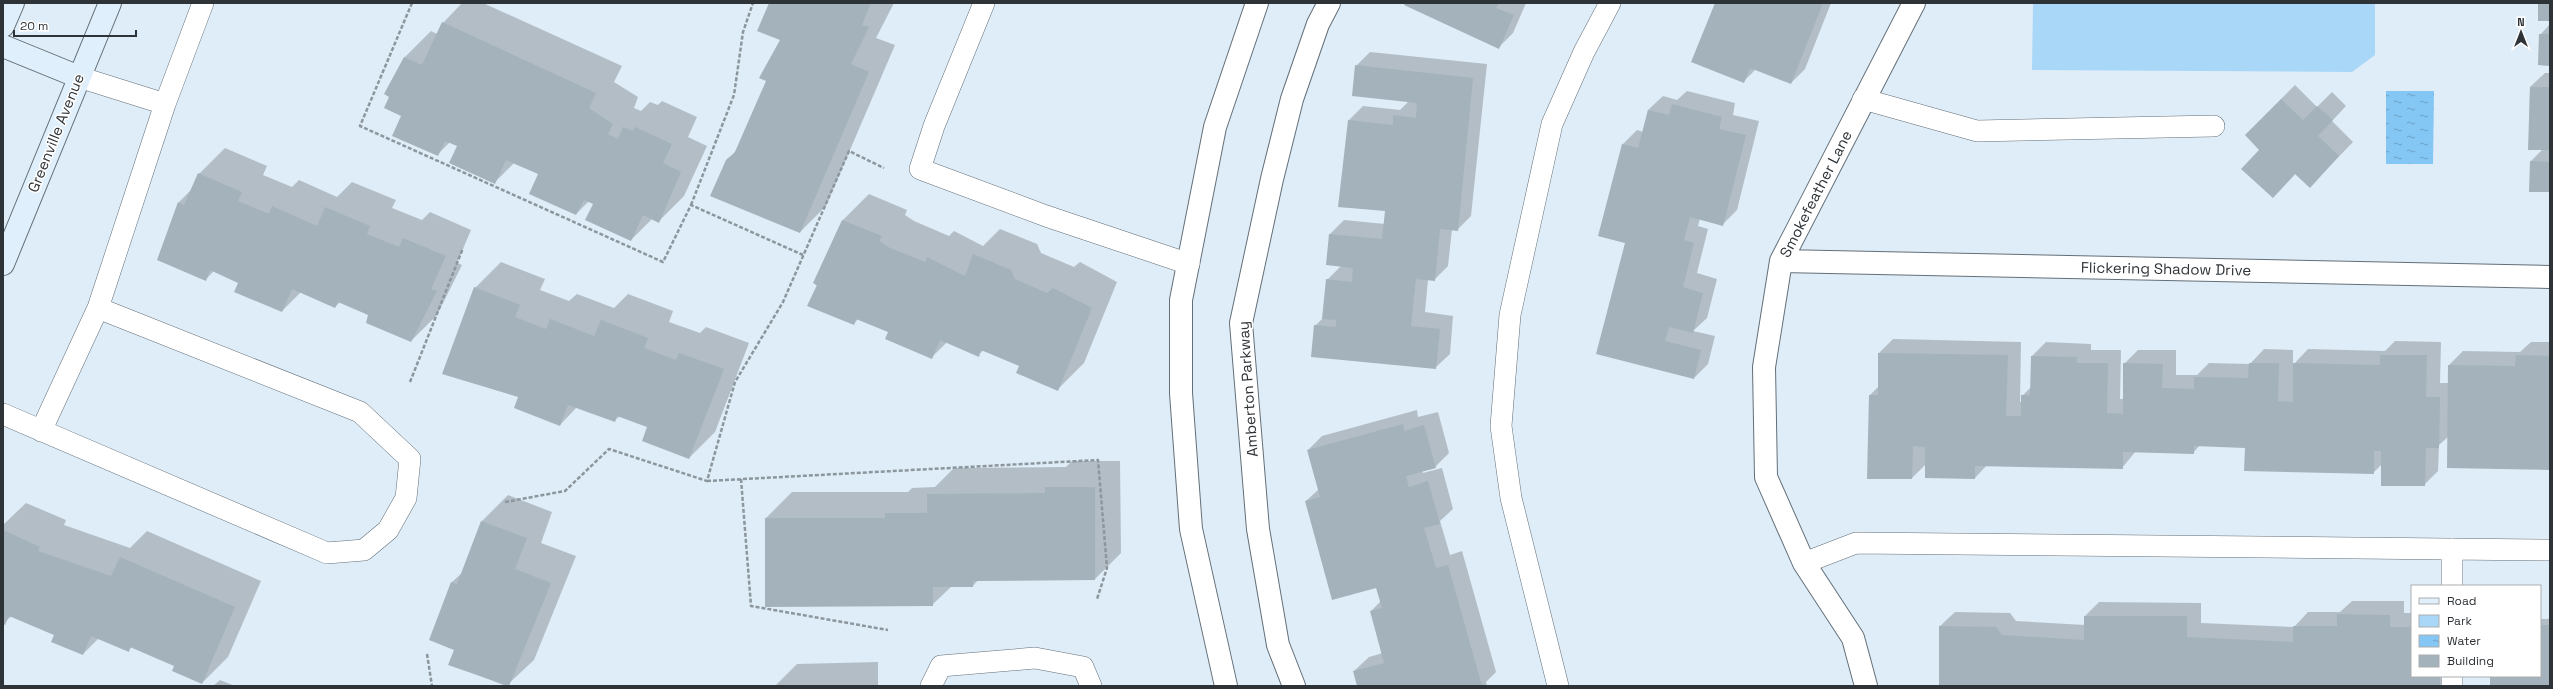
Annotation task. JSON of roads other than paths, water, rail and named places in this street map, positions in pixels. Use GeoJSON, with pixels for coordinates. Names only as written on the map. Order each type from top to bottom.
{"type":"FeatureCollection","features":[{"type":"Feature","properties":{"kind":"main road"},"geometry":{"type":"LineString","coordinates":[[3,26],[13,3]]}},
{"type":"Feature","properties":{"kind":"main road","name":"Greenville Avenue"},"geometry":{"type":"LineString","coordinates":[[3,264],[110,3]]}},
{"type":"Feature","properties":{"kind":"main road"},"geometry":{"type":"LineString","coordinates":[[3,46],[79,77]]}},
{"type":"Feature","properties":{"kind":"street"},"geometry":{"type":"LineString","coordinates":[[1226,686],[1191,529],[1181,392],[1181,300],[1215,127],[1257,3]]}},
{"type":"Feature","properties":{"kind":"street","name":"Amberton Parkway"},"geometry":{"type":"LineString","coordinates":[[1294,686],[1278,645],[1258,529],[1241,323],[1272,180],[1292,99],[1318,24],[1329,3]]}},
{"type":"Feature","properties":{"kind":"street","name":"Smokefeather Lane"},"geometry":{"type":"LineString","coordinates":[[1866,686],[1853,638],[1804,563],[1766,477],[1764,367],[1782,261],[1863,99],[1914,3]]}},
{"type":"Feature","properties":{"kind":"street","name":"Flickering Shadow Drive"},"geometry":{"type":"LineString","coordinates":[[1782,261],[2550,277]]}},
{"type":"Feature","properties":{"kind":"lane"},"geometry":{"type":"LineString","coordinates":[[41,430],[98,308],[165,104],[203,3]]}},
{"type":"Feature","properties":{"kind":"lane"},"geometry":{"type":"LineString","coordinates":[[984,3],[934,126],[920,169],[1046,216],[1188,264]]}},
{"type":"Feature","properties":{"kind":"lane"},"geometry":{"type":"LineString","coordinates":[[1558,686],[1511,498],[1502,418],[1510,315],[1552,124],[1584,52],[1610,3]]}},
{"type":"Feature","properties":{"kind":"lane"},"geometry":{"type":"LineString","coordinates":[[79,77],[165,104]]}},
{"type":"Feature","properties":{"kind":"lane"},"geometry":{"type":"LineString","coordinates":[[1863,99],[1977,131],[2214,126]]}},
{"type":"Feature","properties":{"kind":"lane"},"geometry":{"type":"LineString","coordinates":[[3,414],[327,553],[364,550],[388,530],[406,498],[410,459],[360,412],[98,308]]}},
{"type":"Feature","properties":{"kind":"lane"},"geometry":{"type":"LineString","coordinates":[[1804,563],[1856,543],[2550,550]]}},
{"type":"Feature","properties":{"kind":"lane"},"geometry":{"type":"LineString","coordinates":[[2452,549],[2452,585]]}},
{"type":"Feature","properties":{"kind":"lane"},"geometry":{"type":"LineString","coordinates":[[931,686],[941,666],[1035,658],[1083,667],[1091,686]]}},
{"type":"Feature","properties":{"kind":"water"},"geometry":{"type":"Polygon","coordinates":[[[2386,91],[2434,91],[2433,164],[2386,164],[2386,91]]]}}]}
